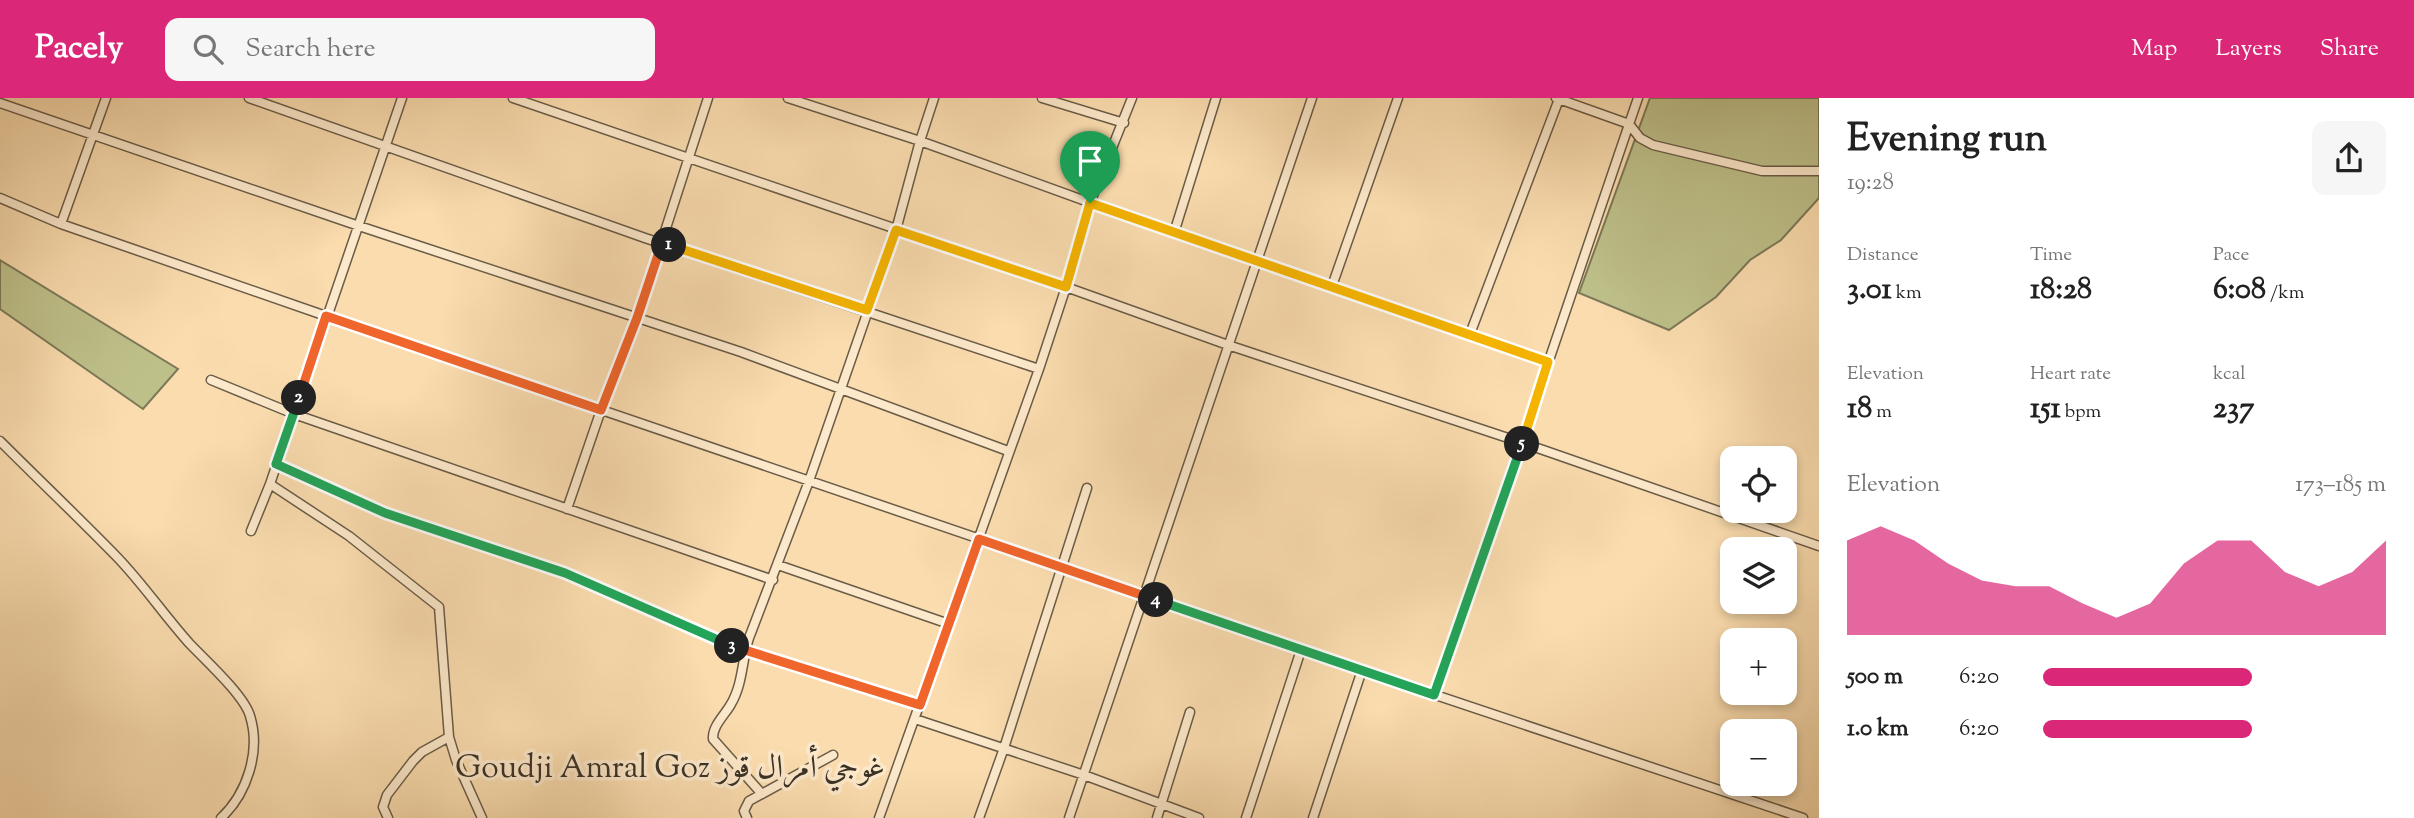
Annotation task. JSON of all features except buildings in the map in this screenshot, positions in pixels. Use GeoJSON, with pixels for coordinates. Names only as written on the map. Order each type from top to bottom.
{"type":"FeatureCollection","features":[{"type":"Feature","properties":{"kind":"street"},"geometry":{"type":"LineString","coordinates":[[61,224],[106,98]]}},
{"type":"Feature","properties":{"kind":"street"},"geometry":{"type":"LineString","coordinates":[[249,98],[662,243],[1039,369]]}},
{"type":"Feature","properties":{"kind":"street"},"geometry":{"type":"LineString","coordinates":[[251,531],[270,484],[402,98]]}},
{"type":"Feature","properties":{"kind":"street"},"geometry":{"type":"LineString","coordinates":[[513,98],[1819,546]]}},
{"type":"Feature","properties":{"kind":"street"},"geometry":{"type":"LineString","coordinates":[[567,509],[601,410],[637,318],[708,98]]}},
{"type":"Feature","properties":{"kind":"street"},"geometry":{"type":"LineString","coordinates":[[788,98],[920,141],[1256,262],[1548,362]]}},
{"type":"Feature","properties":{"kind":"street"},"geometry":{"type":"LineString","coordinates":[[762,794],[713,739],[712,732],[733,702],[737,691],[745,651],[773,580],[896,230],[934,98]]}},
{"type":"Feature","properties":{"kind":"street"},"geometry":{"type":"LineString","coordinates":[[1042,98],[1124,122]]}},
{"type":"Feature","properties":{"kind":"street"},"geometry":{"type":"LineString","coordinates":[[879,818],[1039,369],[1090,203],[1132,98]]}},
{"type":"Feature","properties":{"kind":"street"},"geometry":{"type":"LineString","coordinates":[[1174,233],[1216,98]]}},
{"type":"Feature","properties":{"kind":"street"},"geometry":{"type":"LineString","coordinates":[[1069,818],[1312,98]]}},
{"type":"Feature","properties":{"kind":"street"},"geometry":{"type":"LineString","coordinates":[[1332,286],[1398,98]]}},
{"type":"Feature","properties":{"kind":"street"},"geometry":{"type":"LineString","coordinates":[[1434,695],[1523,443],[1638,98]]}},
{"type":"Feature","properties":{"kind":"street"},"geometry":{"type":"LineString","coordinates":[[1470,334],[1557,99],[1629,124],[1640,138],[1653,145],[1762,171],[1819,171]]}},
{"type":"Feature","properties":{"kind":"street"},"geometry":{"type":"LineString","coordinates":[[0,103],[359,226],[741,352],[1008,451]]}},
{"type":"Feature","properties":{"kind":"street"},"geometry":{"type":"LineString","coordinates":[[0,198],[61,224],[326,316],[1301,650],[1803,818]]}},
{"type":"Feature","properties":{"kind":"street"},"geometry":{"type":"LineString","coordinates":[[211,380],[294,414],[773,580]]}},
{"type":"Feature","properties":{"kind":"street"},"geometry":{"type":"LineString","coordinates":[[0,441],[117,558],[250,713],[253,731],[247,782],[232,808],[221,818]]}},
{"type":"Feature","properties":{"kind":"street"},"geometry":{"type":"LineString","coordinates":[[276,464],[385,513],[565,573],[745,651],[920,705]]}},
{"type":"Feature","properties":{"kind":"street"},"geometry":{"type":"LineString","coordinates":[[270,484],[348,536],[439,607],[449,737],[456,760],[482,818]]}},
{"type":"Feature","properties":{"kind":"street"},"geometry":{"type":"LineString","coordinates":[[979,818],[1087,488]]}},
{"type":"Feature","properties":{"kind":"street"},"geometry":{"type":"LineString","coordinates":[[778,565],[949,624]]}},
{"type":"Feature","properties":{"kind":"street"},"geometry":{"type":"LineString","coordinates":[[1246,818],[1301,650]]}},
{"type":"Feature","properties":{"kind":"street"},"geometry":{"type":"LineString","coordinates":[[1313,818],[1362,670]]}},
{"type":"Feature","properties":{"kind":"street"},"geometry":{"type":"LineString","coordinates":[[1157,818],[1190,712]]}},
{"type":"Feature","properties":{"kind":"street"},"geometry":{"type":"LineString","coordinates":[[915,719],[1084,775],[1199,818]]}},
{"type":"Feature","properties":{"kind":"street"},"geometry":{"type":"LineString","coordinates":[[388,818],[383,807],[387,794],[422,752],[449,737]]}},
{"type":"Feature","properties":{"kind":"street"},"geometry":{"type":"LineString","coordinates":[[747,818],[745,805],[833,755]]}},
{"type":"Feature","properties":{"kind":"green space"},"geometry":{"type":"Polygon","coordinates":[[[1650,98],[1819,98],[1819,198],[1781,240],[1750,260],[1716,297],[1669,330],[1579,293],[1650,98]]]}},
{"type":"Feature","properties":{"kind":"green space"},"geometry":{"type":"Polygon","coordinates":[[[0,260],[178,369],[143,409],[0,309],[0,260]]]}},
{"type":"Feature","properties":{"kind":"district","name":"Goudji Amral Goz غوجي أمرال قوز"},"geometry":{"type":"Point","coordinates":[670,769]}},
{"type":"Feature","properties":{"kind":"route"},"geometry":{"type":"LineString","coordinates":[[1090,203],[1548,362],[1523,443],[1434,695],[979,539],[920,705],[745,651],[565,573],[385,513],[276,464],[326,316],[601,410],[637,318],[662,243],[867,310],[896,230],[1066,287],[1090,203]]}}]}
